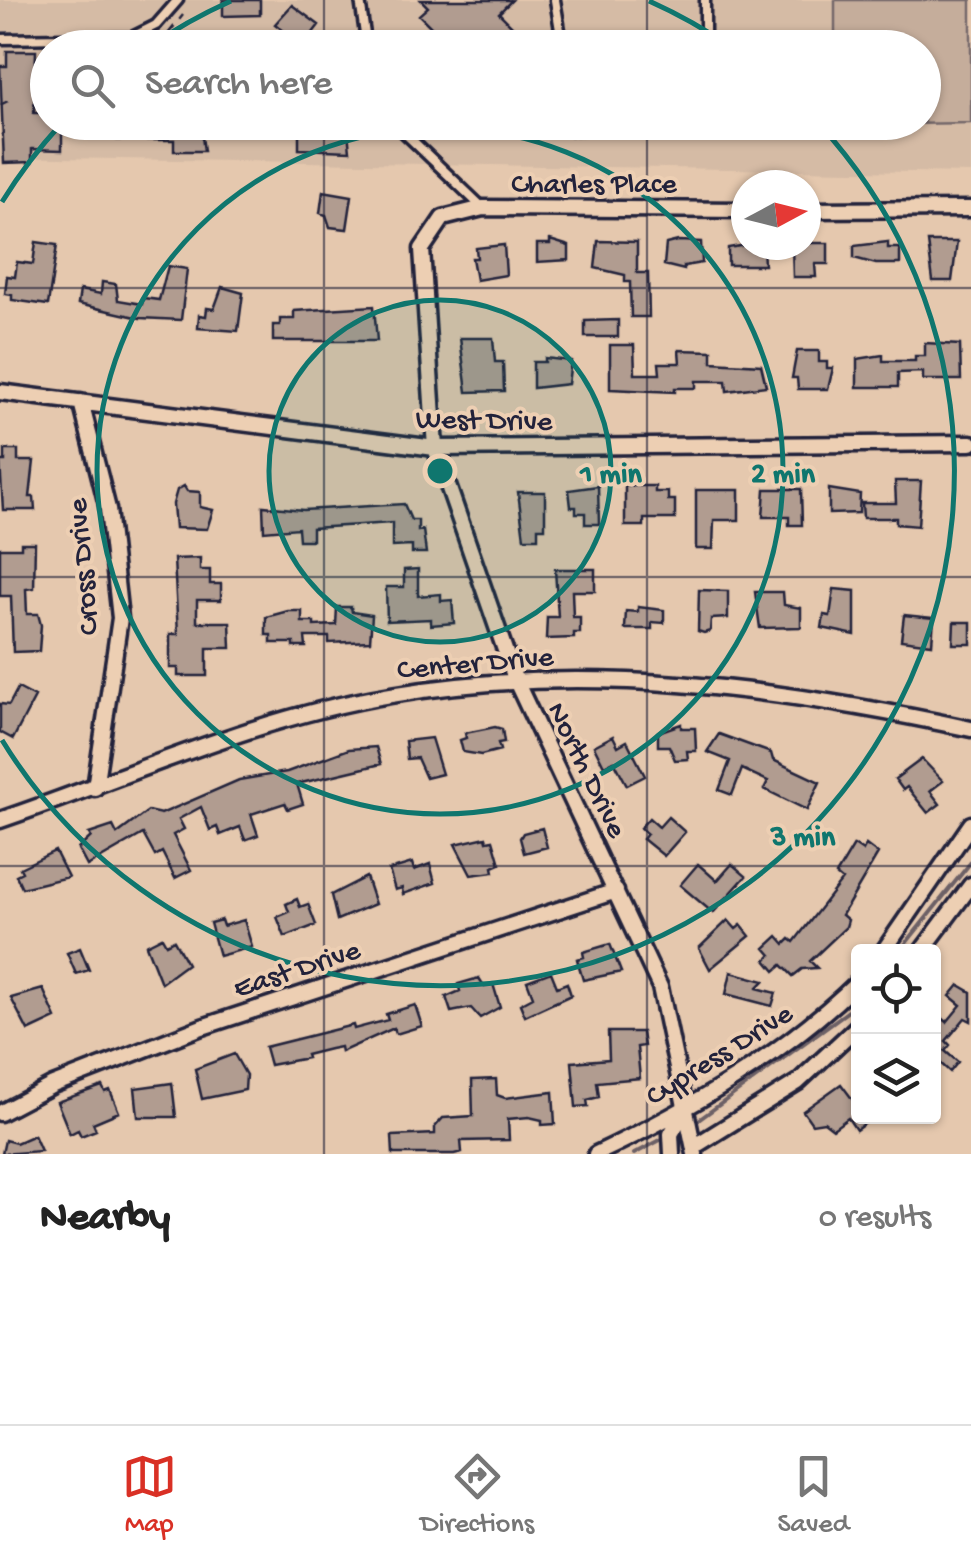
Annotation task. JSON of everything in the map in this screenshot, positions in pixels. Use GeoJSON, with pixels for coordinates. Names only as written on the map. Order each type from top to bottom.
{"type":"FeatureCollection","features":[{"type":"Feature","properties":{"kind":"street","name":"Charles Place"},"geometry":{"type":"LineString","coordinates":[[443,218],[483,208],[731,210]]}},
{"type":"Feature","properties":{"kind":"street"},"geometry":{"type":"LineString","coordinates":[[821,210],[971,209]]}},
{"type":"Feature","properties":{"kind":"street","name":"North Drive"},"geometry":{"type":"LineString","coordinates":[[443,218],[422,249],[435,448],[515,679],[660,987],[675,1048],[687,1132],[672,1148]]}},
{"type":"Feature","properties":{"kind":"street","name":"West Drive"},"geometry":{"type":"LineString","coordinates":[[0,392],[435,448],[971,443]]}},
{"type":"Feature","properties":{"kind":"street","name":"Cross Drive"},"geometry":{"type":"LineString","coordinates":[[81,402],[108,508],[120,618],[95,788]]}},
{"type":"Feature","properties":{"kind":"street","name":"Center Drive"},"geometry":{"type":"LineString","coordinates":[[0,820],[248,731],[388,695],[515,679],[651,682],[795,694],[971,729]]}},
{"type":"Feature","properties":{"kind":"street"},"geometry":{"type":"LineString","coordinates":[[888,944],[971,824]]}},
{"type":"Feature","properties":{"kind":"street"},"geometry":{"type":"LineString","coordinates":[[927,944],[971,885]]}},
{"type":"Feature","properties":{"kind":"street","name":"East Drive"},"geometry":{"type":"LineString","coordinates":[[0,1113],[54,1084],[202,1026],[616,891]]}},
{"type":"Feature","properties":{"kind":"street","name":"Cypress Drive"},"geometry":{"type":"LineString","coordinates":[[687,1132],[813,1026],[851,989]]}},
{"type":"Feature","properties":{"kind":"street","name":"Cypress Drive"},"geometry":{"type":"LineString","coordinates":[[596,1154],[687,1132],[798,1082],[851,1033]]}},
{"type":"Feature","properties":{"kind":"lane"},"geometry":{"type":"LineString","coordinates":[[146,30],[156,25],[178,0]]}},
{"type":"Feature","properties":{"kind":"lane"},"geometry":{"type":"LineString","coordinates":[[360,0],[364,30]]}},
{"type":"Feature","properties":{"kind":"lane"},"geometry":{"type":"LineString","coordinates":[[555,0],[560,30]]}},
{"type":"Feature","properties":{"kind":"lane"},"geometry":{"type":"LineString","coordinates":[[705,30],[706,0]]}},
{"type":"Feature","properties":{"kind":"lane"},"geometry":{"type":"LineString","coordinates":[[0,39],[30,39]]}},
{"type":"Feature","properties":{"kind":"lane"},"geometry":{"type":"LineString","coordinates":[[413,140],[483,208]]}},
{"type":"Feature","properties":{"kind":"path"},"geometry":{"type":"LineString","coordinates":[[171,30],[183,15]]}},
{"type":"Feature","properties":{"kind":"path"},"geometry":{"type":"LineString","coordinates":[[0,104],[8,101]]}},
{"type":"Feature","properties":{"kind":"shaded area"},"geometry":{"type":"Polygon","coordinates":[[[0,0],[971,0],[971,173],[0,157],[0,0]]]}},
{"type":"Feature","properties":{"kind":"shaded area"},"geometry":{"type":"Polygon","coordinates":[[[835,0],[971,0],[971,123],[941,123],[941,30],[835,30],[835,0]]]}},
{"type":"Feature","properties":{"kind":"building"},"geometry":{"type":"Polygon","coordinates":[[[223,0],[260,0],[260,15],[223,16],[223,0]]]}},
{"type":"Feature","properties":{"kind":"building"},"geometry":{"type":"Polygon","coordinates":[[[421,0],[512,0],[499,13],[516,30],[434,30],[419,15],[428,7],[421,0]]]}},
{"type":"Feature","properties":{"kind":"building"},"geometry":{"type":"Polygon","coordinates":[[[292,5],[319,25],[315,30],[283,30],[275,24],[292,5]]]}},
{"type":"Feature","properties":{"kind":"building"},"geometry":{"type":"Polygon","coordinates":[[[7,51],[30,51],[30,140],[62,140],[62,150],[32,149],[32,162],[4,163],[0,66],[7,66],[7,51]]]}},
{"type":"Feature","properties":{"kind":"building"},"geometry":{"type":"Polygon","coordinates":[[[174,140],[202,140],[204,151],[174,151],[174,140]]]}},
{"type":"Feature","properties":{"kind":"building"},"geometry":{"type":"Polygon","coordinates":[[[299,140],[349,140],[350,151],[299,149],[299,140]]]}},
{"type":"Feature","properties":{"kind":"building"},"geometry":{"type":"Polygon","coordinates":[[[323,191],[352,196],[347,229],[330,227],[326,215],[320,213],[323,191]]]}},
{"type":"Feature","properties":{"kind":"building"},"geometry":{"type":"Polygon","coordinates":[[[550,240],[569,246],[569,260],[537,262],[537,244],[550,244],[550,240]]]}},
{"type":"Feature","properties":{"kind":"building"},"geometry":{"type":"Polygon","coordinates":[[[598,241],[637,242],[637,273],[648,273],[649,317],[631,317],[630,282],[625,282],[625,275],[595,268],[598,241]]]}},
{"type":"Feature","properties":{"kind":"building"},"geometry":{"type":"Polygon","coordinates":[[[36,242],[57,245],[48,305],[12,300],[12,295],[5,294],[7,276],[15,277],[17,262],[33,264],[36,242]]]}},
{"type":"Feature","properties":{"kind":"building"},"geometry":{"type":"Polygon","coordinates":[[[701,242],[702,263],[684,266],[684,270],[664,265],[666,244],[701,242]]]}},
{"type":"Feature","properties":{"kind":"building"},"geometry":{"type":"Polygon","coordinates":[[[888,242],[888,248],[900,248],[900,264],[876,264],[854,258],[854,246],[888,242]]]}},
{"type":"Feature","properties":{"kind":"building"},"geometry":{"type":"Polygon","coordinates":[[[928,242],[957,242],[952,281],[933,281],[928,242]]]}},
{"type":"Feature","properties":{"kind":"building"},"geometry":{"type":"Polygon","coordinates":[[[821,243],[828,243],[828,264],[815,264],[816,277],[793,277],[792,260],[821,260],[821,243]]]}},
{"type":"Feature","properties":{"kind":"building"},"geometry":{"type":"Polygon","coordinates":[[[504,245],[506,275],[476,280],[472,258],[477,258],[476,248],[504,245]]]}},
{"type":"Feature","properties":{"kind":"building"},"geometry":{"type":"Polygon","coordinates":[[[731,248],[731,260],[764,260],[764,265],[728,265],[731,248]]]}},
{"type":"Feature","properties":{"kind":"building"},"geometry":{"type":"Polygon","coordinates":[[[168,266],[187,269],[181,320],[140,318],[78,304],[80,290],[101,294],[102,282],[116,284],[118,300],[142,304],[143,298],[159,300],[168,266]]]}},
{"type":"Feature","properties":{"kind":"building"},"geometry":{"type":"Polygon","coordinates":[[[222,287],[243,293],[238,331],[198,328],[199,315],[206,316],[207,308],[214,309],[222,287]]]}},
{"type":"Feature","properties":{"kind":"building"},"geometry":{"type":"Polygon","coordinates":[[[374,306],[377,341],[273,341],[273,325],[280,325],[280,319],[294,319],[294,311],[374,306]]]}},
{"type":"Feature","properties":{"kind":"building"},"geometry":{"type":"Polygon","coordinates":[[[618,320],[618,337],[585,337],[585,321],[618,320]]]}},
{"type":"Feature","properties":{"kind":"building"},"geometry":{"type":"Polygon","coordinates":[[[460,338],[493,338],[495,362],[503,362],[504,391],[467,392],[460,338]]]}},
{"type":"Feature","properties":{"kind":"building"},"geometry":{"type":"Polygon","coordinates":[[[925,343],[960,345],[961,380],[923,380],[923,372],[898,373],[898,387],[857,387],[857,359],[883,355],[883,361],[915,361],[915,356],[925,356],[925,343]]]}},
{"type":"Feature","properties":{"kind":"building"},"geometry":{"type":"Polygon","coordinates":[[[610,345],[634,345],[635,374],[660,374],[659,363],[680,363],[679,350],[712,351],[712,362],[761,365],[766,386],[727,391],[726,381],[696,381],[696,388],[675,388],[675,392],[610,389],[610,345]]]}},
{"type":"Feature","properties":{"kind":"building"},"geometry":{"type":"Polygon","coordinates":[[[797,351],[819,351],[819,362],[827,362],[827,368],[833,368],[828,389],[798,389],[797,378],[792,378],[797,351]]]}},
{"type":"Feature","properties":{"kind":"building"},"geometry":{"type":"Polygon","coordinates":[[[545,358],[571,361],[568,384],[533,388],[533,362],[545,362],[545,358]]]}},
{"type":"Feature","properties":{"kind":"building"},"geometry":{"type":"Polygon","coordinates":[[[5,450],[18,450],[18,461],[34,461],[30,497],[34,497],[35,510],[3,510],[0,461],[5,461],[5,450]]]}},
{"type":"Feature","properties":{"kind":"building"},"geometry":{"type":"Polygon","coordinates":[[[895,481],[921,481],[918,526],[896,524],[896,518],[863,518],[862,503],[896,503],[895,481]]]}},
{"type":"Feature","properties":{"kind":"building"},"geometry":{"type":"Polygon","coordinates":[[[184,486],[187,491],[200,492],[200,507],[213,510],[207,529],[175,528],[173,504],[177,490],[184,486]]]}},
{"type":"Feature","properties":{"kind":"building"},"geometry":{"type":"Polygon","coordinates":[[[598,486],[599,524],[585,524],[585,513],[576,513],[576,507],[571,507],[569,490],[598,486]]]}},
{"type":"Feature","properties":{"kind":"building"},"geometry":{"type":"Polygon","coordinates":[[[625,486],[655,486],[655,492],[668,492],[668,500],[675,500],[675,519],[644,519],[644,526],[625,526],[625,486]]]}},
{"type":"Feature","properties":{"kind":"building"},"geometry":{"type":"Polygon","coordinates":[[[765,489],[801,489],[802,525],[789,525],[789,517],[763,517],[765,489]]]}},
{"type":"Feature","properties":{"kind":"building"},"geometry":{"type":"Polygon","coordinates":[[[829,489],[860,494],[859,513],[829,514],[829,489]]]}},
{"type":"Feature","properties":{"kind":"building"},"geometry":{"type":"Polygon","coordinates":[[[696,490],[739,490],[739,520],[714,520],[713,549],[696,549],[696,490]]]}},
{"type":"Feature","properties":{"kind":"building"},"geometry":{"type":"Polygon","coordinates":[[[518,492],[545,492],[545,528],[538,528],[538,538],[524,538],[518,492]]]}},
{"type":"Feature","properties":{"kind":"building"},"geometry":{"type":"Polygon","coordinates":[[[404,504],[411,520],[418,520],[418,531],[423,530],[426,553],[412,553],[412,546],[392,547],[392,523],[312,528],[312,540],[299,540],[298,528],[264,531],[263,506],[303,510],[404,504]]]}},
{"type":"Feature","properties":{"kind":"building"},"geometry":{"type":"Polygon","coordinates":[[[21,543],[35,543],[34,588],[26,589],[27,614],[38,614],[41,625],[39,651],[13,652],[11,596],[0,596],[0,548],[21,548],[21,543]]]}},
{"type":"Feature","properties":{"kind":"building"},"geometry":{"type":"Polygon","coordinates":[[[200,558],[200,570],[210,570],[210,584],[221,584],[221,600],[197,600],[197,622],[230,622],[231,648],[207,648],[207,676],[178,676],[178,668],[170,668],[170,634],[178,634],[174,559],[200,558]]]}},
{"type":"Feature","properties":{"kind":"building"},"geometry":{"type":"Polygon","coordinates":[[[418,569],[418,596],[441,594],[441,601],[452,600],[454,623],[431,625],[431,619],[387,621],[386,587],[404,587],[404,570],[418,569]]]}},
{"type":"Feature","properties":{"kind":"building"},"geometry":{"type":"Polygon","coordinates":[[[555,569],[595,569],[595,591],[572,591],[573,617],[580,617],[580,633],[574,633],[574,638],[546,639],[547,617],[558,617],[555,569]]]}},
{"type":"Feature","properties":{"kind":"building"},"geometry":{"type":"Polygon","coordinates":[[[834,589],[855,591],[855,635],[822,628],[824,615],[830,616],[834,589]]]}},
{"type":"Feature","properties":{"kind":"building"},"geometry":{"type":"Polygon","coordinates":[[[699,590],[728,591],[728,618],[711,619],[710,631],[704,633],[698,631],[699,590]]]}},
{"type":"Feature","properties":{"kind":"building"},"geometry":{"type":"Polygon","coordinates":[[[755,592],[783,592],[784,605],[801,608],[801,627],[760,628],[755,592]]]}},
{"type":"Feature","properties":{"kind":"building"},"geometry":{"type":"Polygon","coordinates":[[[337,607],[351,607],[352,612],[372,615],[370,641],[329,643],[329,637],[305,637],[306,647],[294,647],[294,643],[271,643],[271,635],[266,635],[266,617],[302,611],[302,622],[336,625],[337,607]]]}},
{"type":"Feature","properties":{"kind":"building"},"geometry":{"type":"Polygon","coordinates":[[[638,607],[664,610],[664,623],[652,622],[652,629],[625,629],[626,611],[638,612],[638,607]]]}},
{"type":"Feature","properties":{"kind":"building"},"geometry":{"type":"Polygon","coordinates":[[[904,615],[934,618],[932,644],[901,640],[904,615]]]}},
{"type":"Feature","properties":{"kind":"building"},"geometry":{"type":"Polygon","coordinates":[[[954,622],[971,622],[971,644],[953,644],[954,622]]]}},
{"type":"Feature","properties":{"kind":"building"},"geometry":{"type":"Polygon","coordinates":[[[18,688],[35,697],[13,739],[0,732],[0,704],[9,705],[18,688]]]}},
{"type":"Feature","properties":{"kind":"building"},"geometry":{"type":"Polygon","coordinates":[[[681,724],[681,728],[695,728],[696,751],[687,751],[688,759],[675,760],[669,746],[658,746],[658,732],[681,724]]]}},
{"type":"Feature","properties":{"kind":"building"},"geometry":{"type":"Polygon","coordinates":[[[502,729],[504,742],[498,743],[500,750],[481,755],[463,752],[460,740],[466,738],[465,733],[502,729]]]}},
{"type":"Feature","properties":{"kind":"building"},"geometry":{"type":"Polygon","coordinates":[[[719,734],[771,753],[773,760],[820,782],[807,810],[764,789],[768,781],[742,769],[732,795],[719,790],[730,761],[707,752],[719,734]]]}},
{"type":"Feature","properties":{"kind":"building"},"geometry":{"type":"Polygon","coordinates":[[[613,736],[618,746],[627,741],[645,776],[627,785],[614,761],[604,766],[594,746],[613,736]]]}},
{"type":"Feature","properties":{"kind":"building"},"geometry":{"type":"Polygon","coordinates":[[[431,738],[442,774],[426,778],[417,758],[407,759],[405,741],[431,738]]]}},
{"type":"Feature","properties":{"kind":"building"},"geometry":{"type":"Polygon","coordinates":[[[376,747],[381,764],[297,784],[303,804],[288,809],[285,803],[251,814],[258,835],[245,840],[240,827],[220,835],[217,827],[210,830],[201,807],[179,819],[184,829],[173,835],[191,870],[175,878],[162,852],[155,856],[143,834],[87,866],[78,849],[91,837],[89,834],[113,826],[117,834],[148,811],[161,814],[239,780],[287,772],[349,749],[376,747]]]}},
{"type":"Feature","properties":{"kind":"building"},"geometry":{"type":"Polygon","coordinates":[[[922,759],[943,781],[930,791],[940,804],[928,813],[907,787],[903,790],[895,779],[922,759]]]}},
{"type":"Feature","properties":{"kind":"building"},"geometry":{"type":"Polygon","coordinates":[[[668,817],[685,832],[664,856],[643,839],[647,834],[640,828],[649,818],[659,827],[668,817]]]}},
{"type":"Feature","properties":{"kind":"building"},"geometry":{"type":"Polygon","coordinates":[[[542,828],[547,847],[524,853],[520,838],[523,833],[542,828]]]}},
{"type":"Feature","properties":{"kind":"building"},"geometry":{"type":"Polygon","coordinates":[[[486,837],[487,841],[493,840],[500,864],[493,867],[494,872],[471,875],[455,844],[486,837]]]}},
{"type":"Feature","properties":{"kind":"building"},"geometry":{"type":"Polygon","coordinates":[[[854,845],[863,851],[866,845],[878,854],[842,915],[848,920],[846,927],[810,961],[817,968],[802,969],[793,976],[782,965],[775,971],[766,960],[771,955],[765,948],[778,936],[785,944],[790,939],[794,942],[842,880],[836,875],[854,845]]]}},
{"type":"Feature","properties":{"kind":"building"},"geometry":{"type":"Polygon","coordinates":[[[55,851],[68,877],[22,888],[16,875],[22,872],[20,868],[55,851]]]}},
{"type":"Feature","properties":{"kind":"building"},"geometry":{"type":"Polygon","coordinates":[[[412,863],[414,870],[430,864],[435,883],[403,894],[402,888],[395,890],[389,870],[412,863]]]}},
{"type":"Feature","properties":{"kind":"building"},"geometry":{"type":"Polygon","coordinates":[[[698,864],[717,881],[732,864],[746,876],[713,913],[680,885],[698,864]]]}},
{"type":"Feature","properties":{"kind":"building"},"geometry":{"type":"Polygon","coordinates":[[[366,877],[375,904],[337,920],[331,895],[366,877]]]}},
{"type":"Feature","properties":{"kind":"building"},"geometry":{"type":"Polygon","coordinates":[[[297,899],[300,907],[308,904],[316,925],[285,937],[277,917],[289,912],[286,904],[297,899]]]}},
{"type":"Feature","properties":{"kind":"building"},"geometry":{"type":"Polygon","coordinates":[[[221,920],[223,926],[244,920],[252,947],[219,956],[210,923],[221,920]]]}},
{"type":"Feature","properties":{"kind":"building"},"geometry":{"type":"Polygon","coordinates":[[[728,920],[736,929],[741,925],[750,936],[710,969],[699,948],[728,920]]]}},
{"type":"Feature","properties":{"kind":"building"},"geometry":{"type":"Polygon","coordinates":[[[162,937],[166,944],[174,940],[187,964],[161,983],[146,945],[162,937]]]}},
{"type":"Feature","properties":{"kind":"building"},"geometry":{"type":"Polygon","coordinates":[[[610,944],[621,972],[583,980],[577,959],[584,957],[583,952],[610,944]]]}},
{"type":"Feature","properties":{"kind":"building"},"geometry":{"type":"Polygon","coordinates":[[[80,948],[89,970],[76,974],[67,953],[80,948]]]}},
{"type":"Feature","properties":{"kind":"building"},"geometry":{"type":"Polygon","coordinates":[[[551,972],[557,987],[567,983],[571,995],[525,1016],[520,1004],[533,997],[527,981],[551,972]]]}},
{"type":"Feature","properties":{"kind":"building"},"geometry":{"type":"Polygon","coordinates":[[[731,972],[764,981],[757,988],[776,993],[772,1006],[726,994],[731,972]]]}},
{"type":"Feature","properties":{"kind":"building"},"geometry":{"type":"Polygon","coordinates":[[[479,978],[484,986],[493,984],[500,1007],[480,1018],[471,1008],[451,1012],[446,997],[460,991],[458,984],[479,978]]]}},
{"type":"Feature","properties":{"kind":"building"},"geometry":{"type":"Polygon","coordinates":[[[959,985],[971,992],[971,1021],[965,1018],[946,1041],[950,1045],[945,1051],[958,1062],[950,1072],[941,1064],[941,1017],[947,1022],[961,1005],[950,996],[959,985]]]}},
{"type":"Feature","properties":{"kind":"building"},"geometry":{"type":"Polygon","coordinates":[[[43,989],[56,1018],[28,1031],[11,998],[43,989]]]}},
{"type":"Feature","properties":{"kind":"building"},"geometry":{"type":"Polygon","coordinates":[[[415,1005],[422,1026],[396,1034],[394,1028],[341,1052],[340,1047],[270,1065],[265,1047],[388,1020],[386,1014],[415,1005]]]}},
{"type":"Feature","properties":{"kind":"building"},"geometry":{"type":"Polygon","coordinates":[[[608,1032],[642,1032],[644,1046],[637,1047],[640,1078],[597,1082],[599,1097],[587,1100],[588,1106],[576,1107],[572,1062],[609,1059],[608,1032]]]}},
{"type":"Feature","properties":{"kind":"building"},"geometry":{"type":"Polygon","coordinates":[[[234,1054],[246,1075],[245,1090],[202,1099],[195,1069],[234,1054]]]}},
{"type":"Feature","properties":{"kind":"building"},"geometry":{"type":"Polygon","coordinates":[[[496,1079],[497,1095],[505,1098],[553,1092],[555,1124],[542,1125],[542,1120],[529,1117],[508,1119],[509,1140],[461,1141],[462,1152],[454,1154],[393,1154],[392,1136],[435,1134],[435,1127],[443,1118],[473,1116],[472,1080],[496,1079]]]}},
{"type":"Feature","properties":{"kind":"building"},"geometry":{"type":"Polygon","coordinates":[[[172,1083],[176,1117],[138,1117],[135,1088],[172,1083]]]}},
{"type":"Feature","properties":{"kind":"building"},"geometry":{"type":"Polygon","coordinates":[[[841,1084],[851,1097],[851,1122],[848,1118],[833,1129],[824,1122],[812,1124],[803,1111],[841,1084]]]}},
{"type":"Feature","properties":{"kind":"building"},"geometry":{"type":"Polygon","coordinates":[[[102,1086],[105,1092],[110,1090],[119,1112],[93,1123],[96,1130],[81,1136],[78,1130],[70,1134],[57,1102],[102,1086]]]}},
{"type":"Feature","properties":{"kind":"building"},"geometry":{"type":"Polygon","coordinates":[[[34,1135],[41,1151],[2,1154],[5,1140],[16,1143],[34,1135]]]}},
{"type":"Feature","properties":{"kind":"waterway"},"geometry":{"type":"LineString","coordinates":[[905,944],[971,862]]}},
{"type":"Feature","properties":{"kind":"waterway"},"geometry":{"type":"LineString","coordinates":[[693,1124],[851,1009]]}},
{"type":"Feature","properties":{"kind":"waterway"},"geometry":{"type":"LineString","coordinates":[[634,1154],[666,1137]]}}]}
